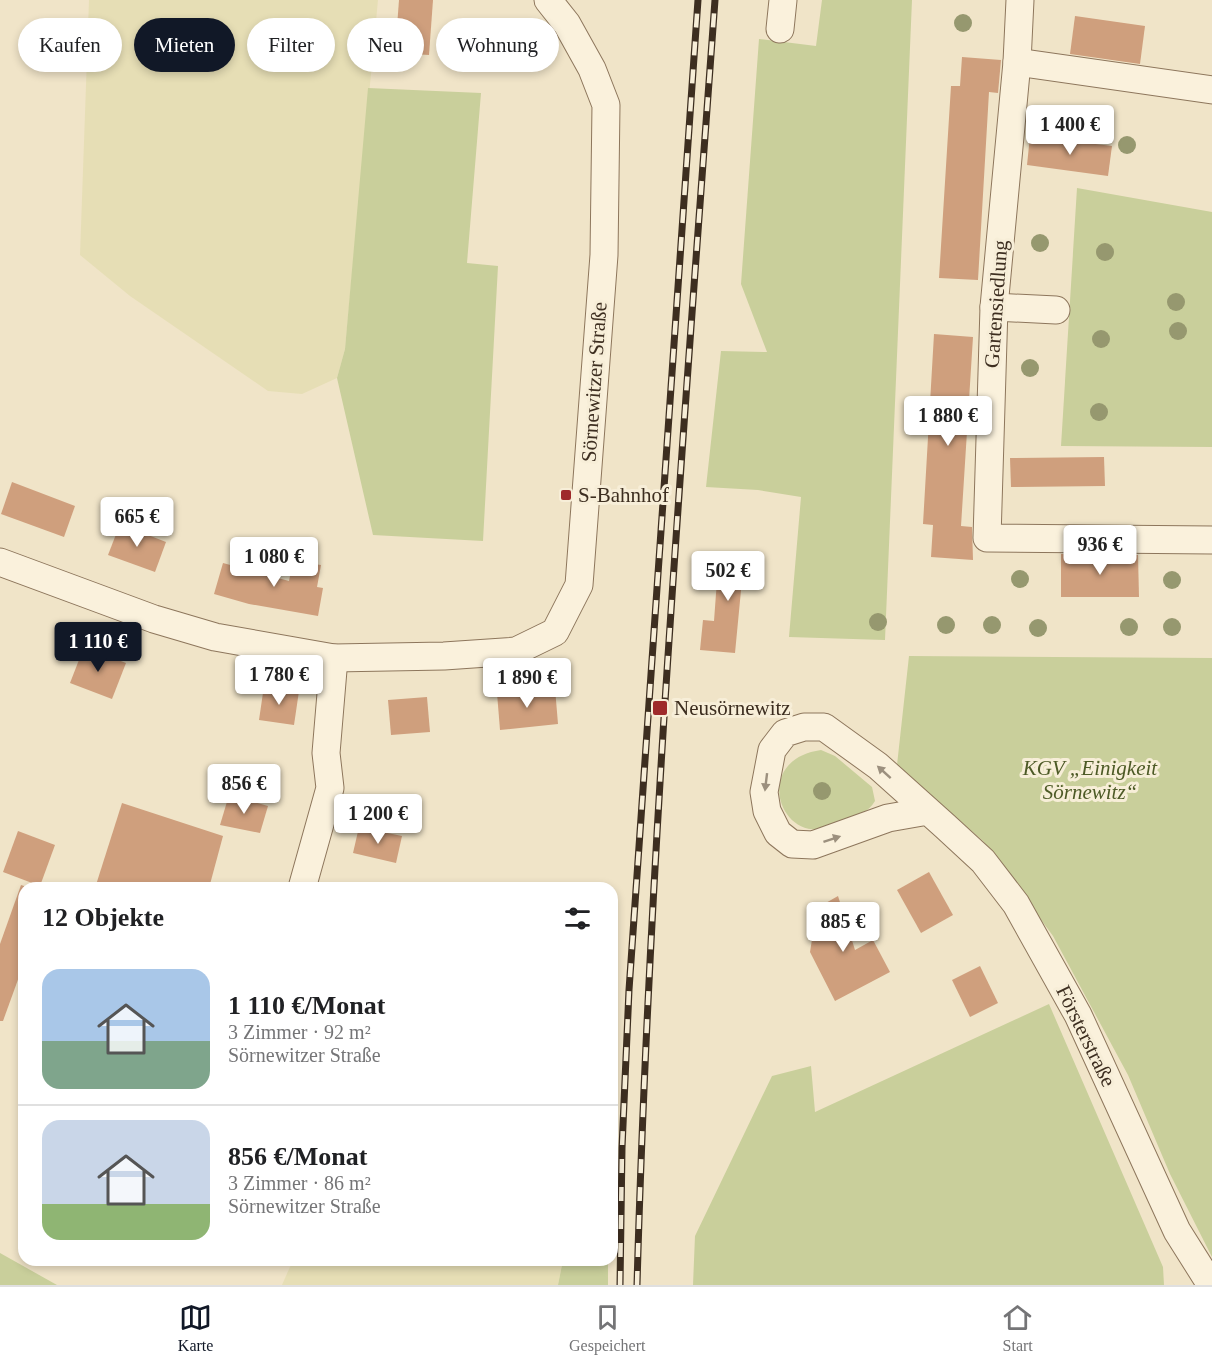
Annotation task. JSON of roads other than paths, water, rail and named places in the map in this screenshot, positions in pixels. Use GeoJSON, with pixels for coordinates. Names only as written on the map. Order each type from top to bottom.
{"type":"FeatureCollection","features":[{"type":"Feature","properties":{"kind":"street","name":"Sörnewitzer Straße"},"geometry":{"type":"LineString","coordinates":[[0,562],[154,619],[216,637],[334,658],[444,656],[516,651],[555,632],[579,585],[604,255],[606,105],[587,60],[567,24],[548,0]]}},
{"type":"Feature","properties":{"kind":"street"},"geometry":{"type":"LineString","coordinates":[[780,29],[783,0]]}},
{"type":"Feature","properties":{"kind":"street","name":"Gartensiedlung"},"geometry":{"type":"LineString","coordinates":[[1020,0],[1017,62],[994,307],[987,538],[1212,540]]}},
{"type":"Feature","properties":{"kind":"street"},"geometry":{"type":"LineString","coordinates":[[1017,62],[1212,90]]}},
{"type":"Feature","properties":{"kind":"street"},"geometry":{"type":"LineString","coordinates":[[994,307],[1056,310]]}},
{"type":"Feature","properties":{"kind":"street"},"geometry":{"type":"LineString","coordinates":[[304,882],[330,788],[326,753],[334,658]]}},
{"type":"Feature","properties":{"kind":"street","name":"Försterstraße"},"geometry":{"type":"LineString","coordinates":[[928,811],[888,818],[813,845],[792,843],[778,833],[767,811],[764,792],[772,750],[785,733],[804,728],[825,727],[862,753],[928,811],[983,861],[1016,904],[1078,1014],[1177,1231],[1211,1285]]}},
{"type":"Feature","properties":{"kind":"railway"},"geometry":{"type":"LineString","coordinates":[[620,1285],[622,1148],[629,990],[698,0]]}},
{"type":"Feature","properties":{"kind":"railway"},"geometry":{"type":"LineString","coordinates":[[637,1285],[659,803],[715,0]]}},
{"type":"Feature","properties":{"kind":"place","name":"S-Bahnhof"},"geometry":{"type":"Point","coordinates":[566,495]}},
{"type":"Feature","properties":{"kind":"place","name":"Neusörnewitz"},"geometry":{"type":"Point","coordinates":[660,708]}},
{"type":"Feature","properties":{"kind":"park label","name":"KGV „Einigkeit Sörnewitz“"},"geometry":{"type":"Point","coordinates":[1090,780]}}]}
